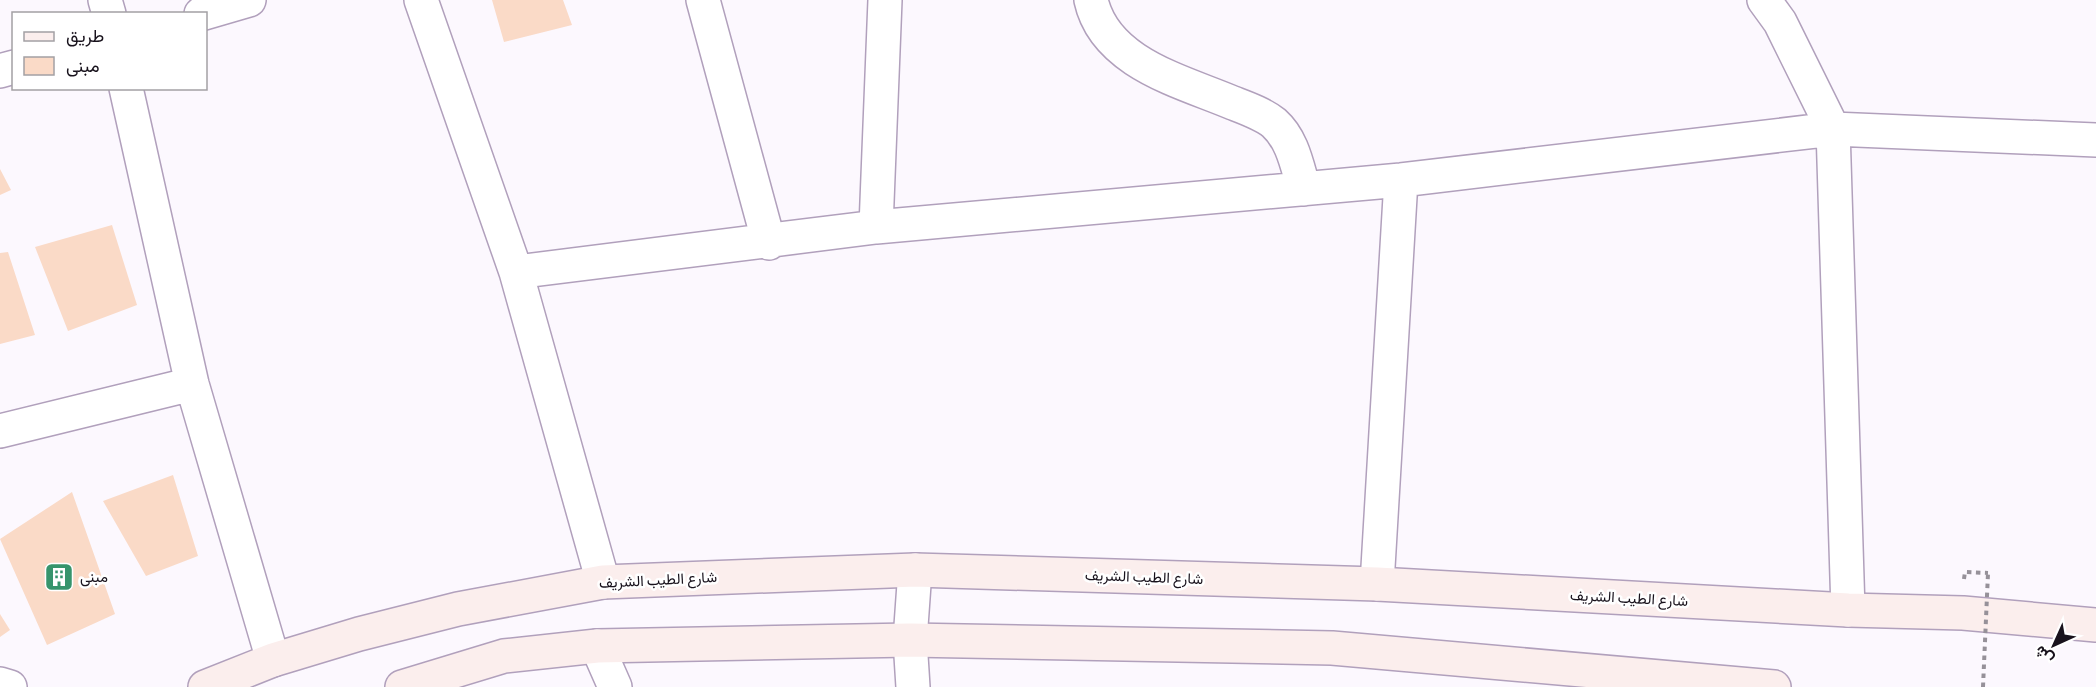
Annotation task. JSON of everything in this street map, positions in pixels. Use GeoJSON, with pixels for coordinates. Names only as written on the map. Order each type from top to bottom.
{"type":"FeatureCollection","features":[{"type":"Feature","properties":{"kind":"main road","name":"شارع الطيب الشريف"},"geometry":{"type":"LineString","coordinates":[[205,687],[273,660],[359,634],[459,609],[603,582],[915,570],[1377,584],[1848,610],[1963,613],[2096,625]]}},
{"type":"Feature","properties":{"kind":"main road"},"geometry":{"type":"LineString","coordinates":[[402,687],[504,656],[597,646],[910,640],[1332,648],[1774,687]]}},
{"type":"Feature","properties":{"kind":"street"},"geometry":{"type":"LineString","coordinates":[[207,12],[249,0]]}},
{"type":"Feature","properties":{"kind":"street"},"geometry":{"type":"LineString","coordinates":[[421,0],[516,272],[603,582]]}},
{"type":"Feature","properties":{"kind":"street"},"geometry":{"type":"LineString","coordinates":[[703,0],[770,243]]}},
{"type":"Feature","properties":{"kind":"street"},"geometry":{"type":"LineString","coordinates":[[876,227],[885,0]]}},
{"type":"Feature","properties":{"kind":"street"},"geometry":{"type":"LineString","coordinates":[[1091,0],[1095,17],[1116,45],[1143,65],[1248,109],[1273,123],[1292,147],[1304,189]]}},
{"type":"Feature","properties":{"kind":"street"},"geometry":{"type":"LineString","coordinates":[[1764,0],[1780,22],[1833,129],[1848,610]]}},
{"type":"Feature","properties":{"kind":"street"},"geometry":{"type":"LineString","coordinates":[[126,90],[192,384],[273,660]]}},
{"type":"Feature","properties":{"kind":"street"},"geometry":{"type":"LineString","coordinates":[[516,272],[770,243],[876,227],[1401,180],[1833,129],[2096,140]]}},
{"type":"Feature","properties":{"kind":"street"},"geometry":{"type":"LineString","coordinates":[[1377,584],[1401,180]]}},
{"type":"Feature","properties":{"kind":"street"},"geometry":{"type":"LineString","coordinates":[[0,431],[192,384]]}},
{"type":"Feature","properties":{"kind":"street"},"geometry":{"type":"LineString","coordinates":[[913,687],[910,640],[915,570]]}},
{"type":"Feature","properties":{"kind":"street"},"geometry":{"type":"LineString","coordinates":[[597,646],[615,687]]}},
{"type":"Feature","properties":{"kind":"street"},"geometry":{"type":"LineString","coordinates":[[0,684],[10,687]]}},
{"type":"Feature","properties":{"kind":"path"},"geometry":{"type":"LineString","coordinates":[[1965,572],[1988,573],[1983,687]]}},
{"type":"Feature","properties":{"kind":"building"},"geometry":{"type":"Polygon","coordinates":[[[492,0],[563,0],[572,25],[504,42],[492,0]]]}},
{"type":"Feature","properties":{"kind":"building"},"geometry":{"type":"Polygon","coordinates":[[[0,169],[11,190],[0,195],[0,169]]]}},
{"type":"Feature","properties":{"kind":"building"},"geometry":{"type":"Polygon","coordinates":[[[112,225],[137,305],[68,331],[35,247],[112,225]]]}},
{"type":"Feature","properties":{"kind":"building"},"geometry":{"type":"Polygon","coordinates":[[[8,252],[35,335],[0,344],[0,253],[8,252]]]}},
{"type":"Feature","properties":{"kind":"building","name":"مبنى"},"geometry":{"type":"Polygon","coordinates":[[[173,475],[198,556],[146,576],[103,501],[173,475]]]}},
{"type":"Feature","properties":{"kind":"building","name":"مبنى"},"geometry":{"type":"Polygon","coordinates":[[[72,492],[115,614],[47,645],[0,539],[72,492]]]}},
{"type":"Feature","properties":{"kind":"building"},"geometry":{"type":"Polygon","coordinates":[[[0,614],[10,630],[0,637],[0,614]]]}},
{"type":"Feature","properties":{"kind":"place","name":"مبنى"},"geometry":{"type":"Point","coordinates":[59,577]}}]}
